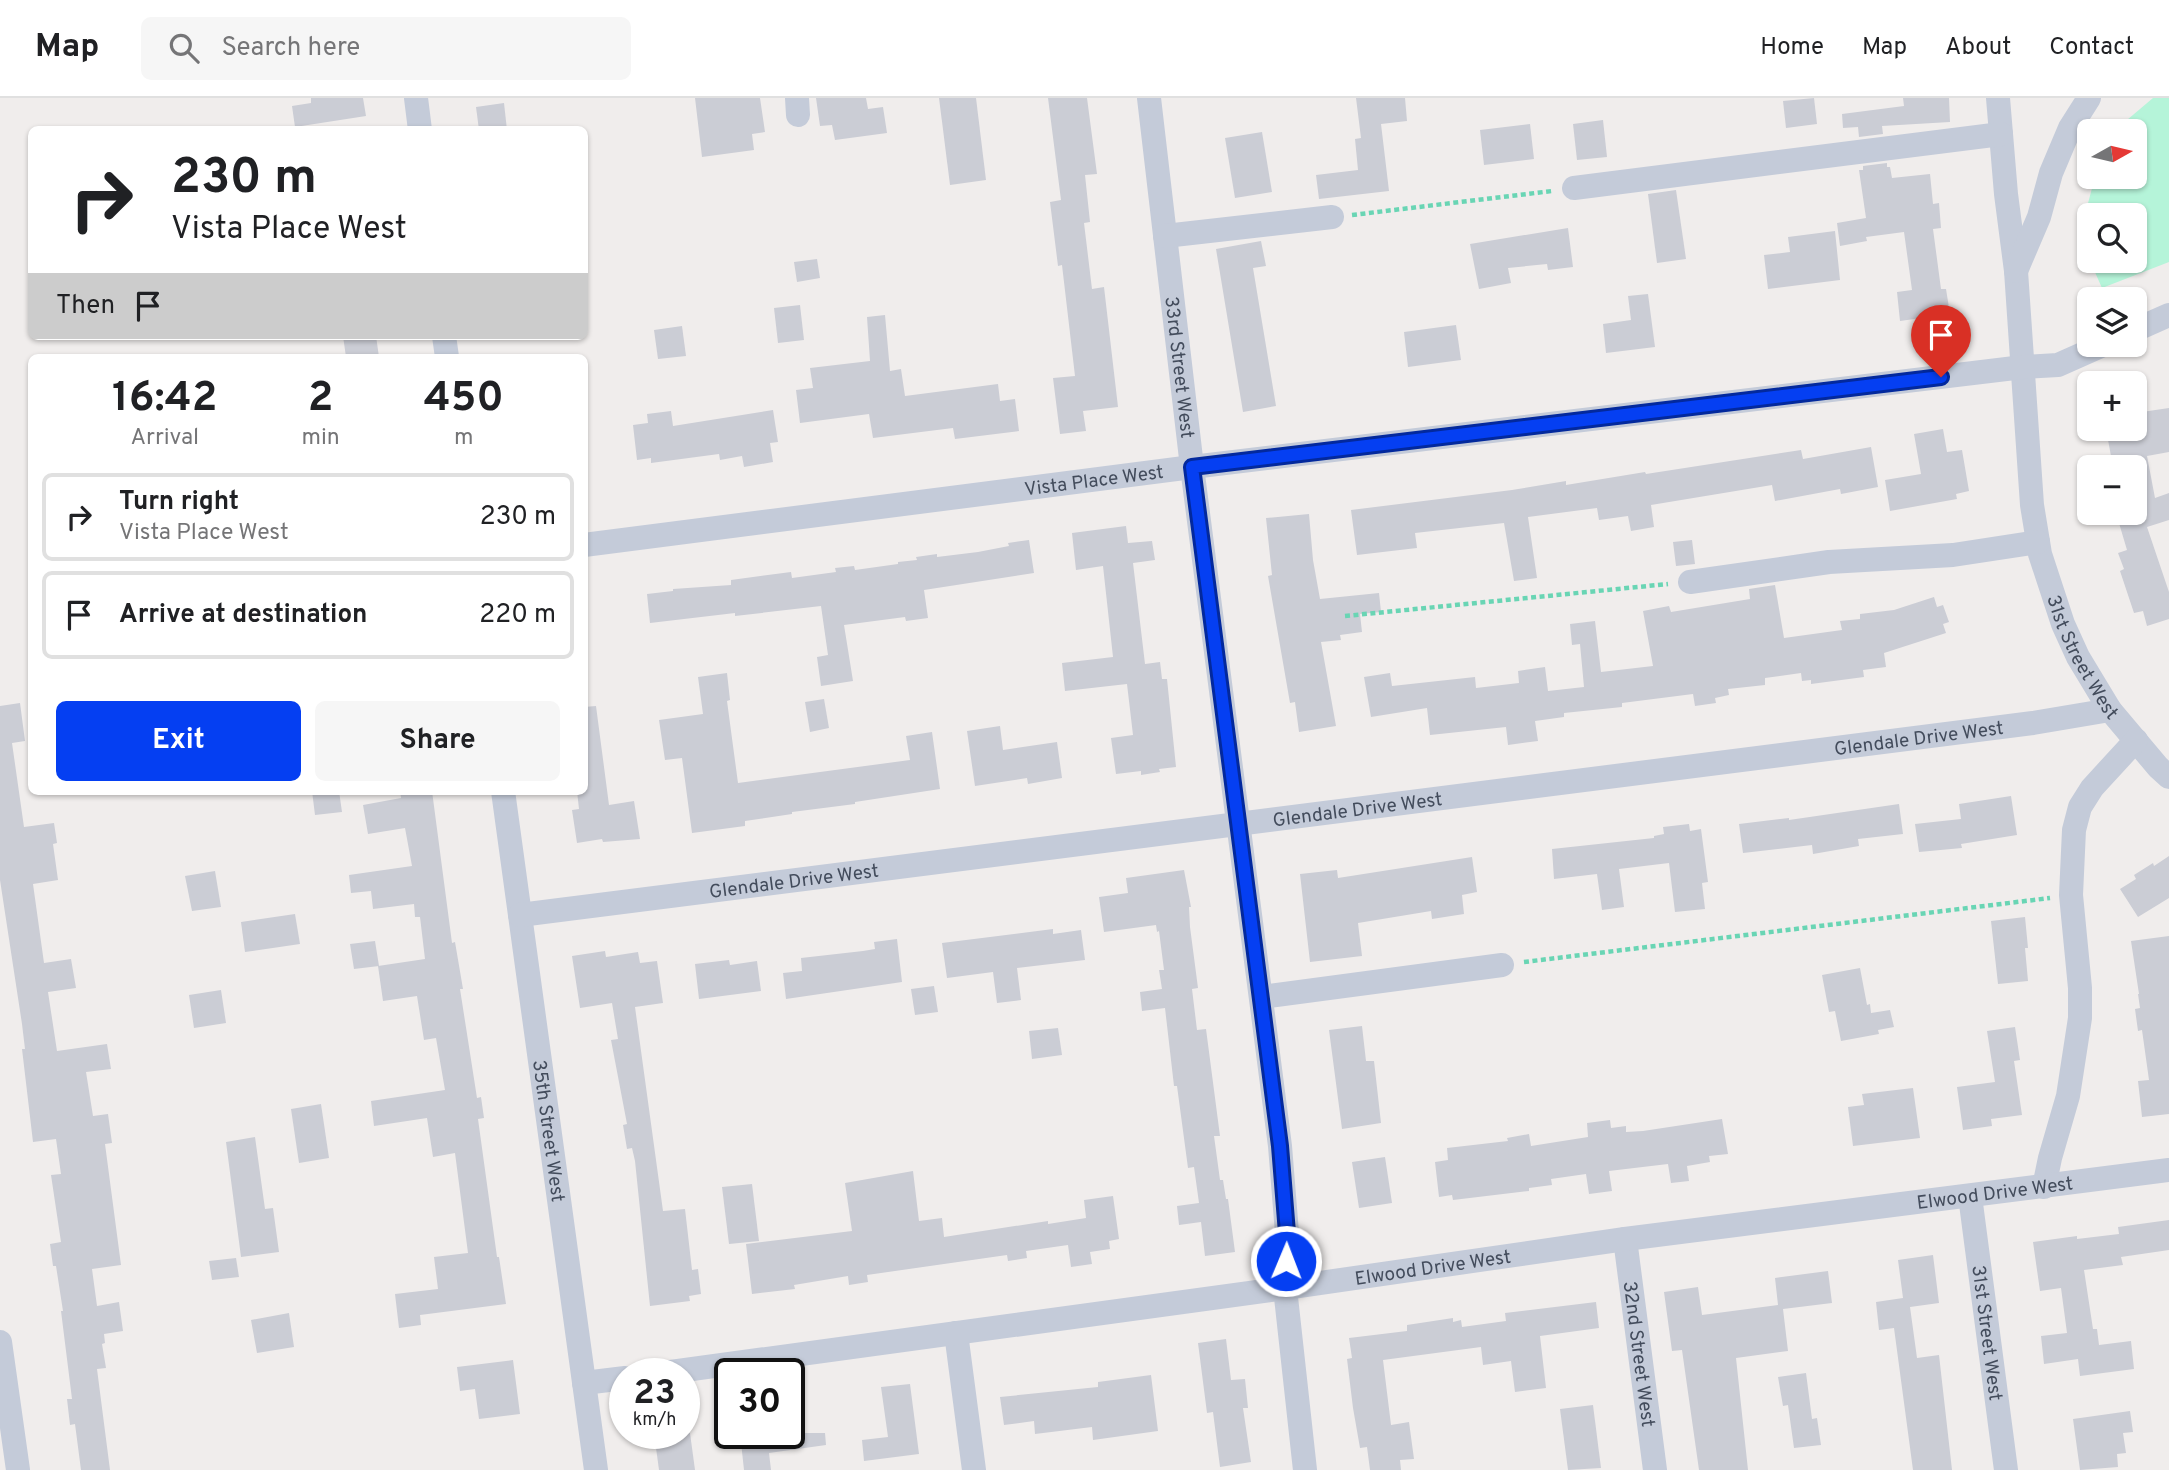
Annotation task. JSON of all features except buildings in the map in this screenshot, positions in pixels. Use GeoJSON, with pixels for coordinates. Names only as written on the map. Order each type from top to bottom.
{"type":"FeatureCollection","features":[{"type":"Feature","properties":{"kind":"street"},"geometry":{"type":"LineString","coordinates":[[416,98],[420,126]]}},
{"type":"Feature","properties":{"kind":"street","name":"33rd Street West"},"geometry":{"type":"LineString","coordinates":[[1149,98],[1192,467],[1280,1146],[1287,1233],[1285,1288],[1306,1470]]}},
{"type":"Feature","properties":{"kind":"street","name":"31st Street West"},"geometry":{"type":"LineString","coordinates":[[1998,98],[2016,271],[2032,505],[2038,542],[2063,624],[2078,657],[2110,710],[2169,777]]}},
{"type":"Feature","properties":{"kind":"street"},"geometry":{"type":"LineString","coordinates":[[2016,271],[2039,217],[2051,173],[2070,128],[2089,98]]}},
{"type":"Feature","properties":{"kind":"street"},"geometry":{"type":"LineString","coordinates":[[1574,188],[2001,134]]}},
{"type":"Feature","properties":{"kind":"street"},"geometry":{"type":"LineString","coordinates":[[1165,236],[1332,217]]}},
{"type":"Feature","properties":{"kind":"street"},"geometry":{"type":"LineString","coordinates":[[2147,325],[2169,315]]}},
{"type":"Feature","properties":{"kind":"street","name":"Vista Place West"},"geometry":{"type":"LineString","coordinates":[[588,544],[1192,467],[2023,367],[2058,365],[2077,357]]}},
{"type":"Feature","properties":{"kind":"street"},"geometry":{"type":"LineString","coordinates":[[1690,582],[1829,562],[1953,555],[2038,542]]}},
{"type":"Feature","properties":{"kind":"street","name":"Glendale Drive West"},"geometry":{"type":"LineString","coordinates":[[520,915],[2033,723],[2110,710]]}},
{"type":"Feature","properties":{"kind":"street"},"geometry":{"type":"LineString","coordinates":[[2045,1187],[2050,1158],[2068,1096],[2080,1018],[2080,988],[2071,895],[2074,830],[2080,807],[2092,788],[2136,740]]}},
{"type":"Feature","properties":{"kind":"street","name":"35th Street West"},"geometry":{"type":"LineString","coordinates":[[504,795],[596,1470]]}},
{"type":"Feature","properties":{"kind":"street"},"geometry":{"type":"LineString","coordinates":[[1262,997],[1502,965]]}},
{"type":"Feature","properties":{"kind":"street","name":"Elwood Drive West"},"geometry":{"type":"LineString","coordinates":[[700,1368],[1625,1239],[2169,1170]]}},
{"type":"Feature","properties":{"kind":"street","name":"31st Street West"},"geometry":{"type":"LineString","coordinates":[[1970,1196],[2006,1470]]}},
{"type":"Feature","properties":{"kind":"street","name":"32nd Street West"},"geometry":{"type":"LineString","coordinates":[[1625,1239],[1655,1470]]}},
{"type":"Feature","properties":{"kind":"street"},"geometry":{"type":"LineString","coordinates":[[956,1333],[974,1470]]}},
{"type":"Feature","properties":{"kind":"street"},"geometry":{"type":"LineString","coordinates":[[0,1342],[19,1470]]}},
{"type":"Feature","properties":{"kind":"street"},"geometry":{"type":"LineString","coordinates":[[584,1383],[609,1380]]}},
{"type":"Feature","properties":{"kind":"path"},"geometry":{"type":"LineString","coordinates":[[1332,217],[1574,188]]}},
{"type":"Feature","properties":{"kind":"path"},"geometry":{"type":"LineString","coordinates":[[1345,616],[1690,582]]}},
{"type":"Feature","properties":{"kind":"path"},"geometry":{"type":"LineString","coordinates":[[1502,965],[2071,895]]}},
{"type":"Feature","properties":{"kind":"green space"},"geometry":{"type":"Polygon","coordinates":[[[2153,98],[2169,98],[2169,262],[2147,271],[2147,203],[2088,203],[2092,189],[2147,189],[2147,119],[2128,119],[2153,98]]]}},
{"type":"Feature","properties":{"kind":"green space"},"geometry":{"type":"Polygon","coordinates":[[[2095,273],[2141,273],[2105,287],[2102,287],[2095,273]]]}},
{"type":"Feature","properties":{"kind":"route"},"geometry":{"type":"LineString","coordinates":[[1286,1261],[1287,1233],[1280,1146],[1192,467],[1941,377]]}}]}
